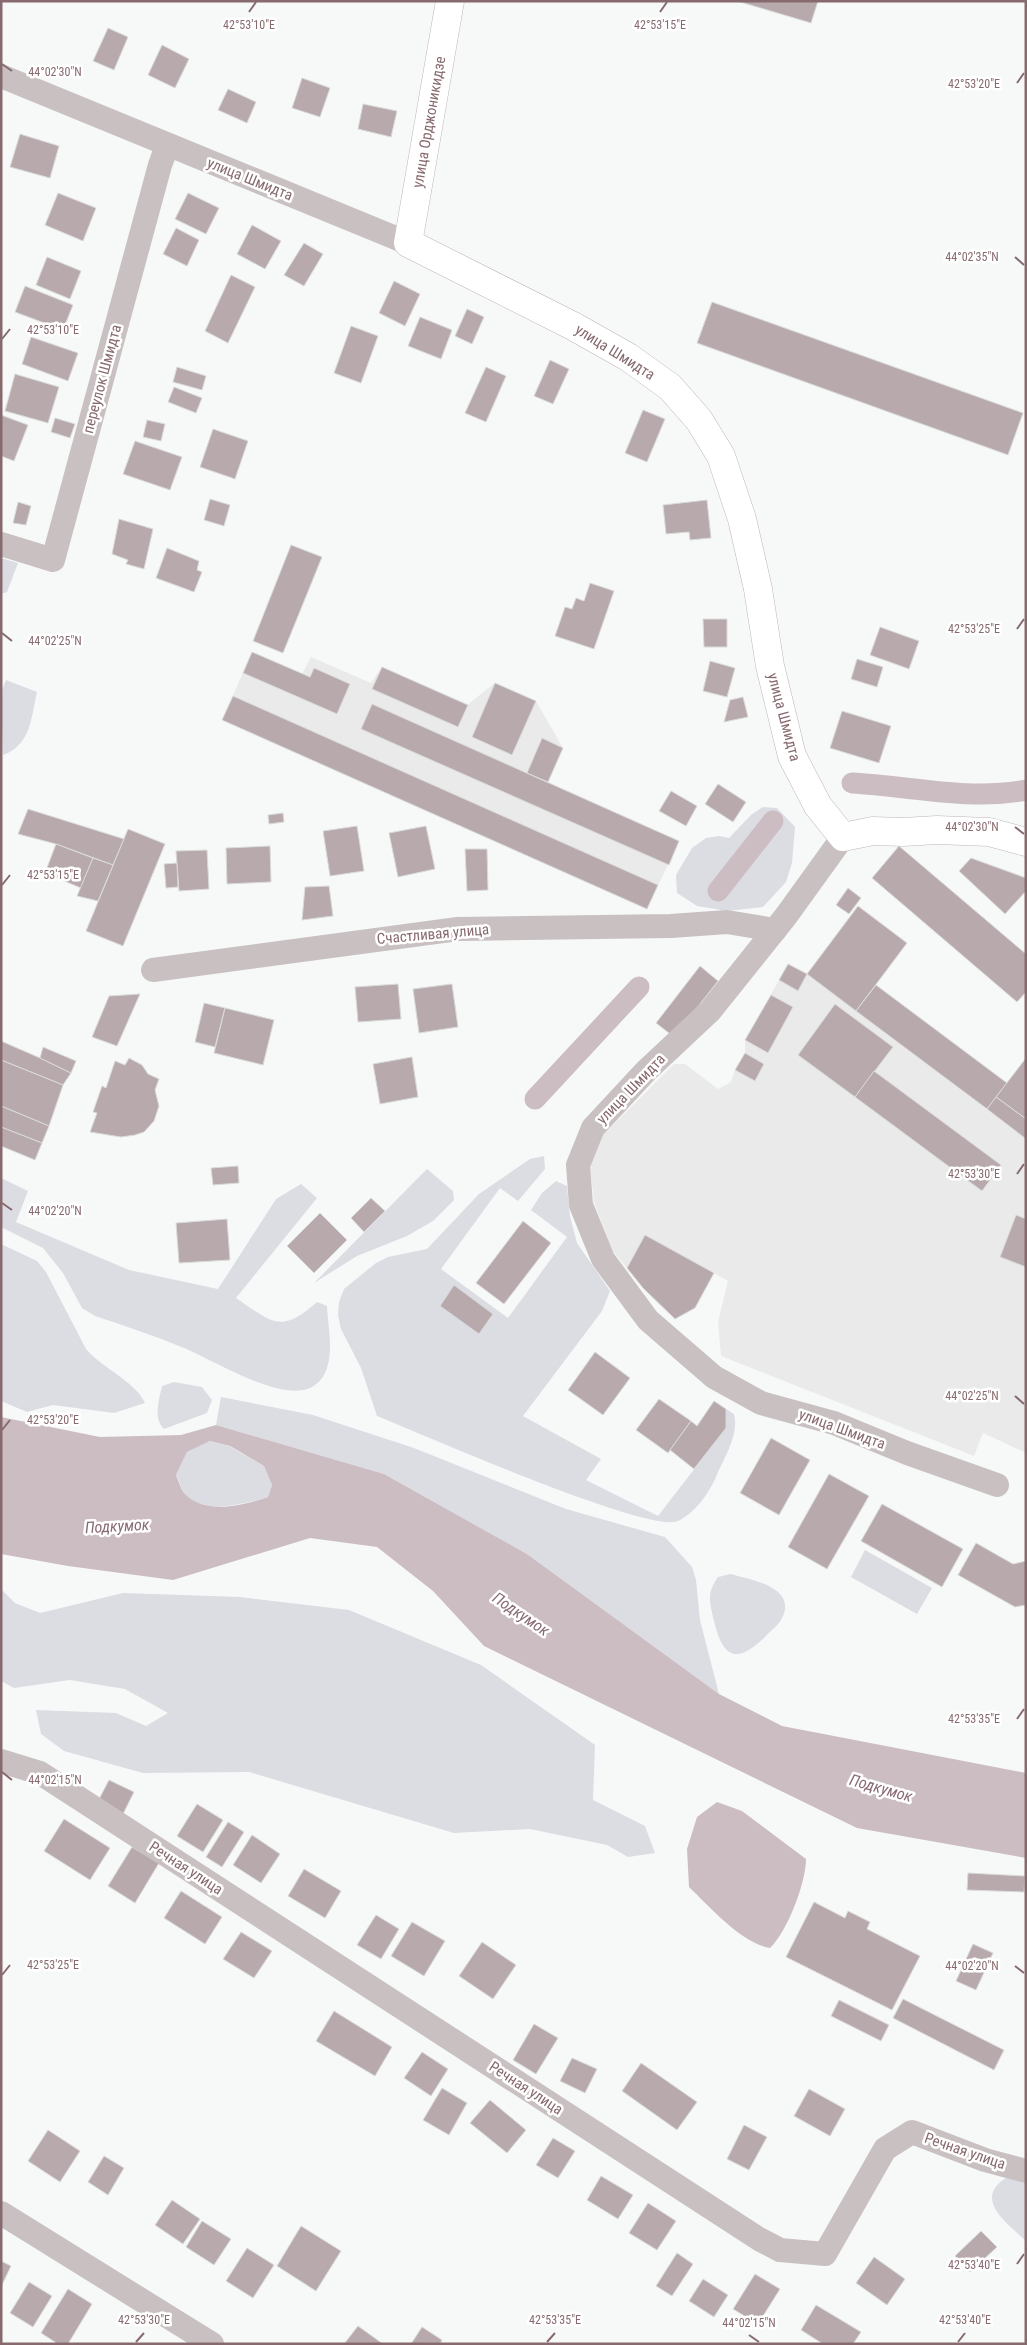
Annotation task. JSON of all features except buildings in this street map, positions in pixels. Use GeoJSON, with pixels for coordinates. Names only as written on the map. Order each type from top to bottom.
{"type":"FeatureCollection","features":[{"type":"Feature","properties":{"kind":"street","name":"улица Орджоникидзе"},"geometry":{"type":"LineString","coordinates":[[408,243],[450,1]]}},
{"type":"Feature","properties":{"kind":"street","name":"улица Шмидта"},"geometry":{"type":"LineString","coordinates":[[1,76],[167,146],[408,243],[573,326],[628,357],[670,387],[698,420],[721,456],[742,520],[758,589],[770,666],[792,756],[818,806],[842,837],[775,930],[710,1011],[646,1071],[593,1128],[578,1165],[581,1205],[603,1260],[648,1320],[714,1377],[761,1403],[834,1423],[906,1453],[997,1485]]}},
{"type":"Feature","properties":{"kind":"street","name":"переулок Шмидта"},"geometry":{"type":"LineString","coordinates":[[1,544],[53,560],[160,165],[167,146]]}},
{"type":"Feature","properties":{"kind":"street"},"geometry":{"type":"LineString","coordinates":[[842,837],[873,831],[956,830],[989,832],[1026,842]]}},
{"type":"Feature","properties":{"kind":"street","name":"Счастливая улица"},"geometry":{"type":"LineString","coordinates":[[153,970],[458,929],[671,926],[727,922],[775,930]]}},
{"type":"Feature","properties":{"kind":"street","name":"Речная улица"},"geometry":{"type":"LineString","coordinates":[[1,1761],[40,1773],[733,2223],[780,2250],[825,2254],[885,2149],[912,2132],[985,2160],[1026,2171]]}},
{"type":"Feature","properties":{"kind":"street"},"geometry":{"type":"LineString","coordinates":[[1,2213],[212,2344]]}},
{"type":"Feature","properties":{"kind":"shaded area"},"geometry":{"type":"Polygon","coordinates":[[[1,558],[18,563],[7,592],[1,594],[1,558]]]}},
{"type":"Feature","properties":{"kind":"shaded area"},"geometry":{"type":"Polygon","coordinates":[[[252,652],[302,674],[311,657],[371,683],[382,667],[467,705],[495,683],[536,701],[563,748],[548,782],[679,841],[647,909],[222,720],[252,652]]]}},
{"type":"Feature","properties":{"kind":"shaded area"},"geometry":{"type":"Polygon","coordinates":[[[6,680],[37,692],[31,721],[24,738],[19,745],[3,755],[1,693],[6,680]]]}},
{"type":"Feature","properties":{"kind":"shaded area"},"geometry":{"type":"Polygon","coordinates":[[[763,807],[777,808],[795,827],[792,863],[786,882],[763,907],[727,911],[697,906],[677,893],[676,875],[692,848],[706,838],[719,836],[729,838],[752,814],[763,807]]]}},
{"type":"Feature","properties":{"kind":"shaded area"},"geometry":{"type":"Polygon","coordinates":[[[788,964],[807,974],[1026,1139],[1026,1453],[983,1433],[974,1456],[721,1356],[718,1322],[728,1281],[714,1273],[695,1308],[675,1319],[643,1288],[612,1250],[594,1202],[590,1167],[598,1140],[674,1064],[685,1064],[718,1089],[731,1082],[735,1070],[755,1081],[764,1064],[745,1053],[745,1040],[788,964]]]}},
{"type":"Feature","properties":{"kind":"shaded area"},"geometry":{"type":"Polygon","coordinates":[[[544,1156],[545,1169],[518,1201],[500,1188],[441,1269],[508,1318],[567,1237],[531,1210],[542,1193],[556,1181],[567,1186],[570,1216],[577,1243],[610,1291],[602,1311],[523,1416],[601,1459],[586,1480],[658,1516],[726,1428],[726,1409],[734,1414],[735,1429],[733,1436],[711,1486],[697,1506],[678,1521],[658,1521],[581,1498],[532,1480],[377,1416],[361,1368],[341,1329],[338,1315],[339,1302],[344,1289],[376,1263],[388,1257],[427,1249],[479,1194],[530,1159],[544,1156]]]}},
{"type":"Feature","properties":{"kind":"shaded area"},"geometry":{"type":"Polygon","coordinates":[[[427,1169],[453,1191],[454,1200],[433,1221],[407,1236],[357,1256],[314,1283],[427,1169]]]}},
{"type":"Feature","properties":{"kind":"shaded area"},"geometry":{"type":"Polygon","coordinates":[[[1,1178],[28,1191],[16,1222],[129,1270],[218,1289],[276,1199],[301,1184],[317,1198],[236,1298],[259,1314],[277,1321],[294,1318],[317,1302],[327,1306],[330,1348],[327,1369],[322,1378],[315,1385],[302,1390],[287,1390],[269,1386],[173,1344],[95,1316],[82,1308],[63,1273],[43,1248],[1,1227],[1,1178]]]}},
{"type":"Feature","properties":{"kind":"shaded area"},"geometry":{"type":"Polygon","coordinates":[[[1,1244],[37,1261],[46,1272],[86,1349],[134,1388],[141,1395],[145,1403],[114,1413],[53,1405],[27,1412],[1,1401],[1,1244]]]}},
{"type":"Feature","properties":{"kind":"shaded area"},"geometry":{"type":"Polygon","coordinates":[[[174,1382],[202,1387],[212,1400],[207,1413],[164,1429],[158,1414],[162,1386],[174,1382]]]}},
{"type":"Feature","properties":{"kind":"shaded area"},"geometry":{"type":"Polygon","coordinates":[[[221,1397],[313,1415],[414,1448],[566,1509],[665,1537],[692,1567],[696,1580],[700,1620],[719,1694],[527,1554],[384,1474],[216,1425],[221,1397]]]}},
{"type":"Feature","properties":{"kind":"shaded area"},"geometry":{"type":"Polygon","coordinates":[[[210,1441],[229,1446],[264,1466],[272,1485],[268,1497],[236,1505],[213,1506],[193,1500],[184,1493],[176,1475],[187,1452],[210,1441]]]}},
{"type":"Feature","properties":{"kind":"shaded area"},"geometry":{"type":"Polygon","coordinates":[[[865,1550],[932,1588],[917,1614],[851,1577],[865,1550]]]}},
{"type":"Feature","properties":{"kind":"shaded area"},"geometry":{"type":"Polygon","coordinates":[[[731,1574],[767,1585],[779,1593],[785,1605],[783,1617],[776,1626],[755,1646],[739,1654],[727,1650],[722,1643],[710,1604],[710,1594],[718,1577],[731,1574]]]}},
{"type":"Feature","properties":{"kind":"shaded area"},"geometry":{"type":"Polygon","coordinates":[[[1,1589],[15,1603],[40,1613],[123,1593],[240,1597],[349,1610],[481,1665],[595,1745],[593,1800],[645,1826],[655,1853],[628,1857],[607,1845],[530,1829],[454,1833],[249,1772],[143,1773],[64,1751],[41,1734],[36,1710],[116,1713],[146,1726],[168,1713],[125,1689],[70,1680],[14,1688],[1,1681],[1,1589]]]}},
{"type":"Feature","properties":{"kind":"shaded area"},"geometry":{"type":"Polygon","coordinates":[[[1009,2176],[1026,2180],[1026,2241],[1002,2218],[992,2201],[993,2193],[998,2184],[1009,2176]]]}},
{"type":"Feature","properties":{"kind":"water","name":"Подкумок"},"geometry":{"type":"Polygon","coordinates":[[[1,1417],[100,1437],[181,1435],[216,1425],[384,1474],[527,1554],[719,1694],[782,1726],[1026,1773],[1026,1858],[857,1828],[484,1646],[433,1591],[377,1547],[310,1538],[173,1580],[68,1566],[1,1554],[1,1417]],[[210,1441],[187,1452],[176,1475],[184,1493],[193,1500],[203,1504],[225,1507],[268,1497],[272,1485],[264,1466],[230,1446],[210,1441]]]}},
{"type":"Feature","properties":{"kind":"water"},"geometry":{"type":"Polygon","coordinates":[[[717,1802],[742,1811],[806,1859],[803,1881],[789,1919],[783,1931],[770,1948],[759,1945],[737,1932],[689,1887],[687,1849],[697,1817],[717,1802]]]}},
{"type":"Feature","properties":{"kind":"waterway"},"geometry":{"type":"LineString","coordinates":[[852,783],[939,792],[982,794],[1026,790]]}},
{"type":"Feature","properties":{"kind":"waterway"},"geometry":{"type":"LineString","coordinates":[[718,891],[773,821]]}},
{"type":"Feature","properties":{"kind":"waterway"},"geometry":{"type":"LineString","coordinates":[[535,1099],[639,987]]}}]}
